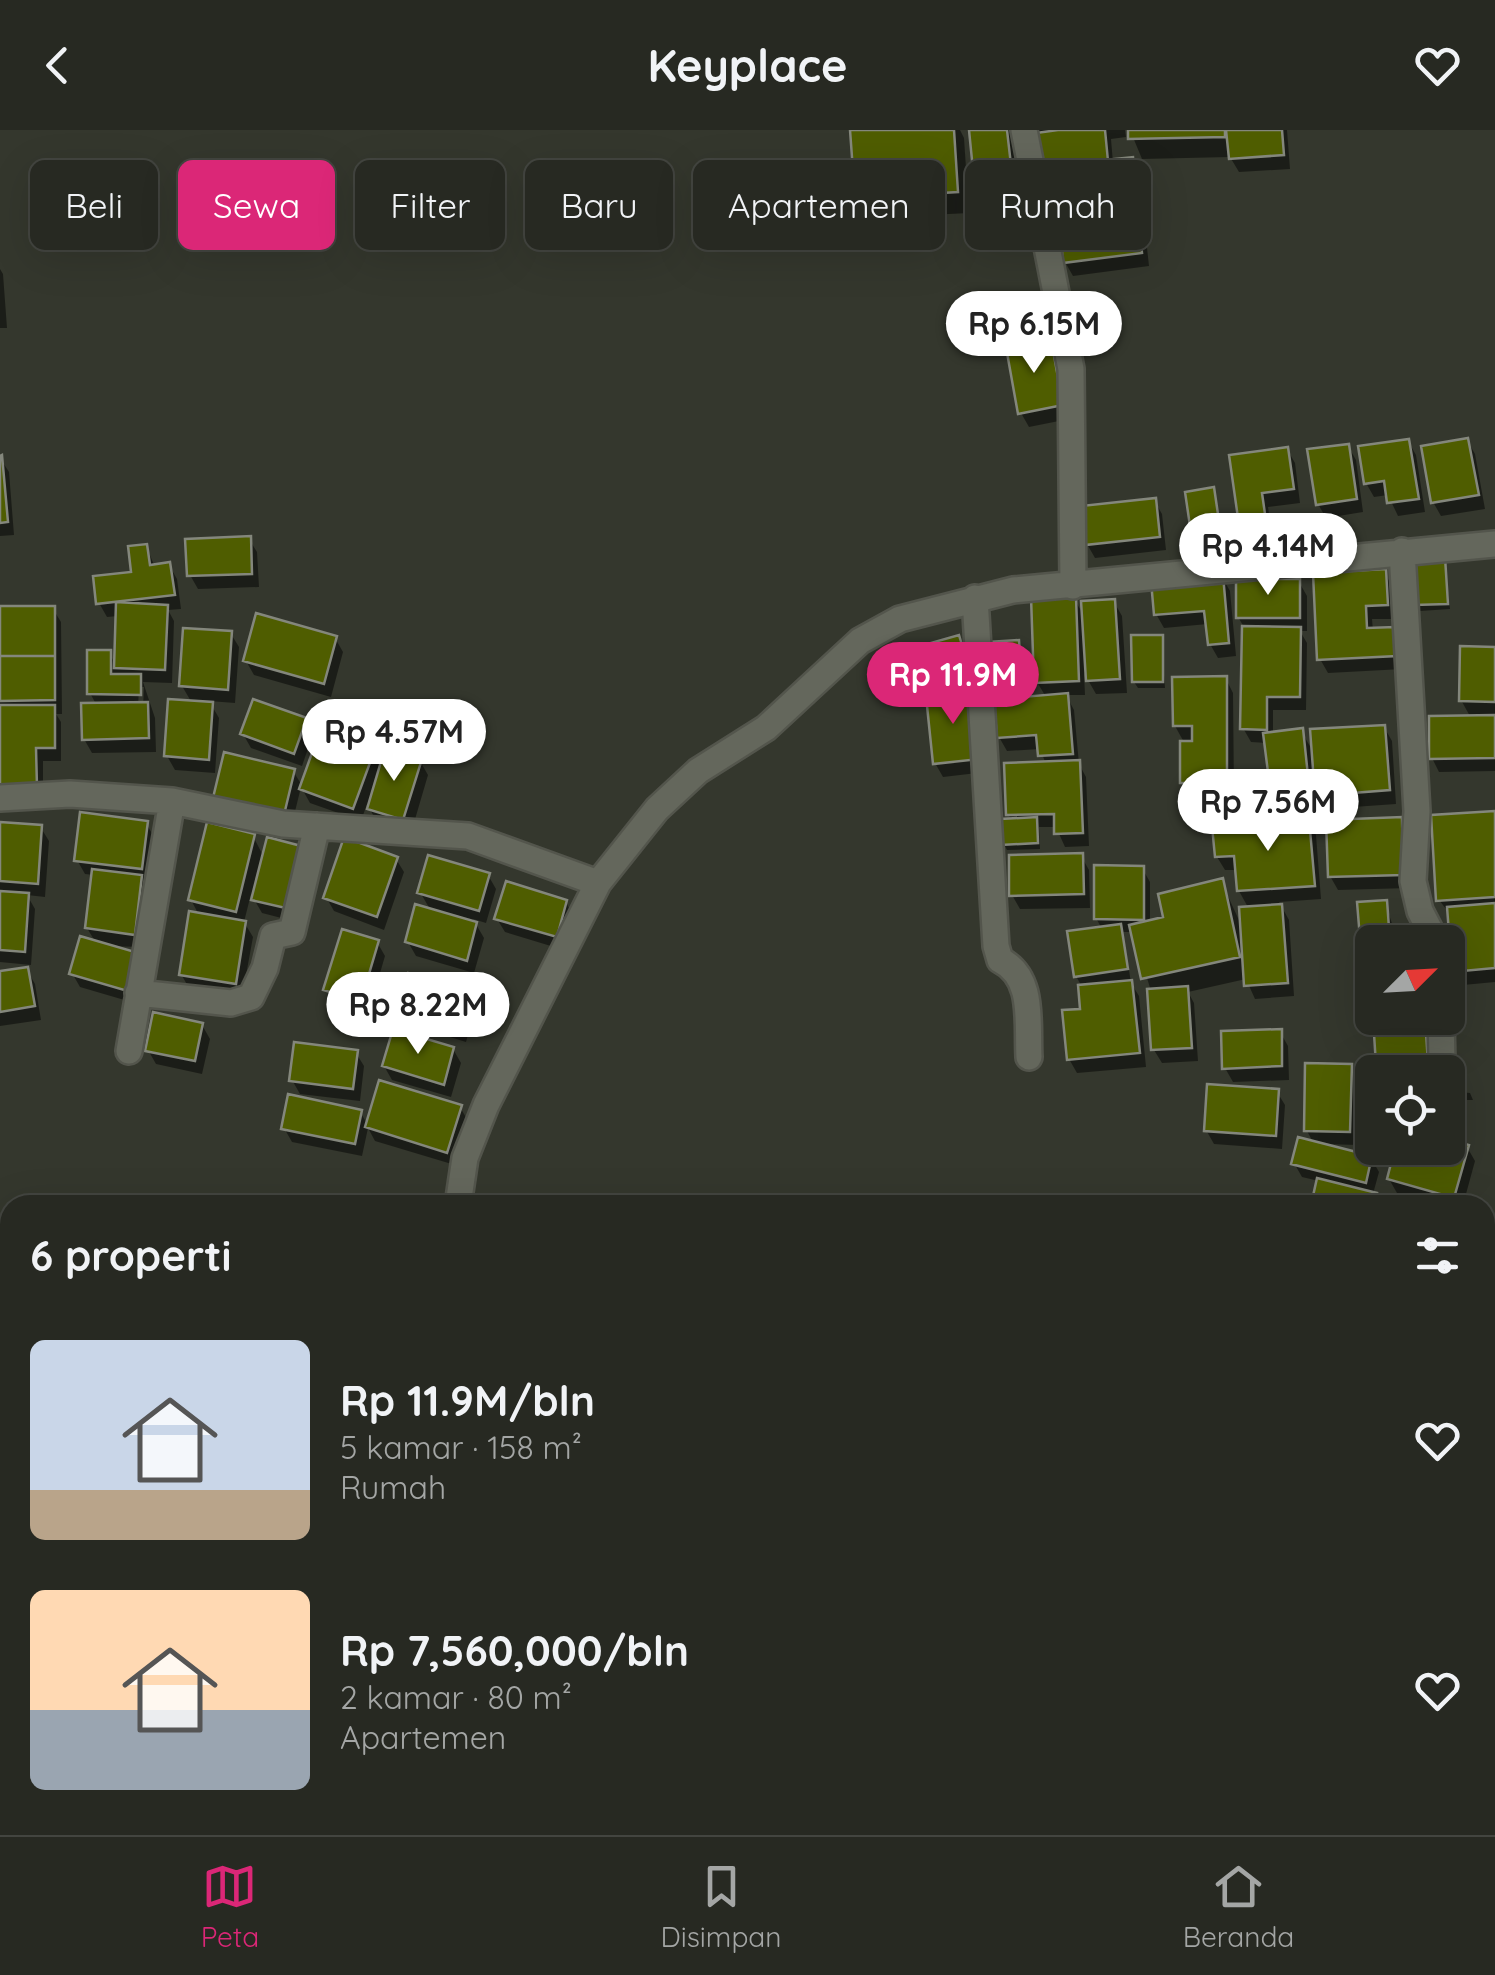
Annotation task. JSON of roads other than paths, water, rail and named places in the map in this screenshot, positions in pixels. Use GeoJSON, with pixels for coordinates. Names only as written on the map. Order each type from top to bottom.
{"type":"FeatureCollection","features":[{"type":"Feature","properties":{"kind":"street"},"geometry":{"type":"LineString","coordinates":[[1024,130],[1071,368],[1075,412],[1073,586]]}},
{"type":"Feature","properties":{"kind":"street"},"geometry":{"type":"LineString","coordinates":[[459,1195],[465,1158],[486,1104],[598,882],[656,808],[698,771],[766,728],[860,641],[900,619],[975,598],[1495,544]]}},
{"type":"Feature","properties":{"kind":"street"},"geometry":{"type":"LineString","coordinates":[[1402,551],[1417,811],[1413,880],[1427,925]]}},
{"type":"Feature","properties":{"kind":"street"},"geometry":{"type":"LineString","coordinates":[[975,598],[996,946],[1000,960],[1020,973],[1025,986],[1029,1058]]}},
{"type":"Feature","properties":{"kind":"street"},"geometry":{"type":"LineString","coordinates":[[0,798],[70,794],[172,801],[283,824],[468,836],[598,882]]}},
{"type":"Feature","properties":{"kind":"street"},"geometry":{"type":"LineString","coordinates":[[129,1051],[172,801]]}},
{"type":"Feature","properties":{"kind":"street"},"geometry":{"type":"LineString","coordinates":[[138,994],[231,1003],[251,997],[265,968],[273,936],[292,932],[317,826]]}}]}
